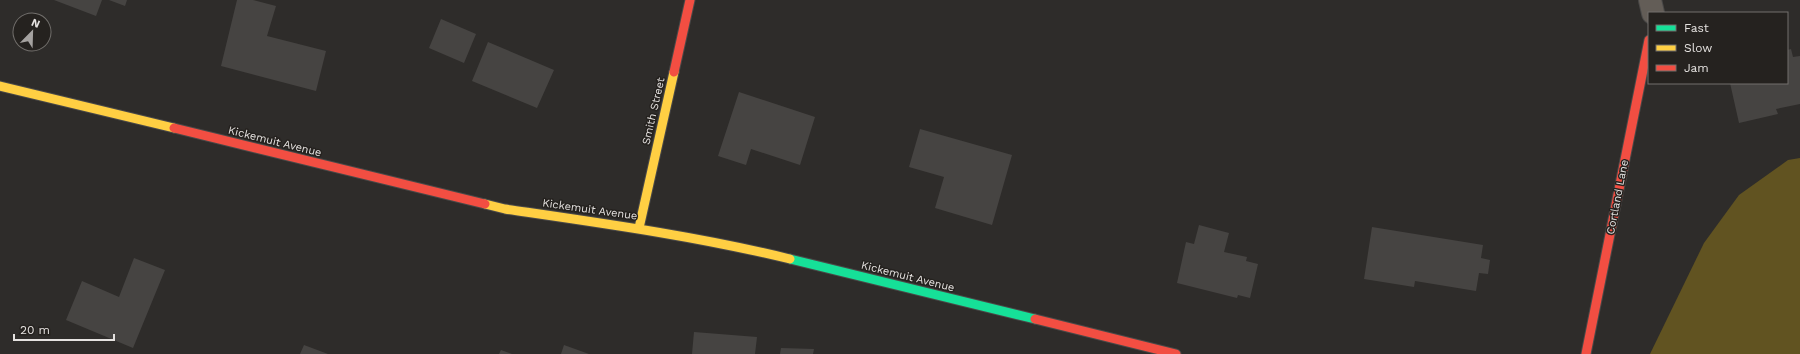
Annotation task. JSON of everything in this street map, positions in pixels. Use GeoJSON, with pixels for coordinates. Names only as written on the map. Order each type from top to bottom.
{"type":"FeatureCollection","features":[{"type":"Feature","properties":{"kind":"street","name":"Smith Street"},"geometry":{"type":"LineString","coordinates":[[639,228],[690,0]]}},
{"type":"Feature","properties":{"kind":"street"},"geometry":{"type":"LineString","coordinates":[[1650,0],[1652,12]]}},
{"type":"Feature","properties":{"kind":"street","name":"Cortland Lane"},"geometry":{"type":"LineString","coordinates":[[1586,354],[1648,45]]}},
{"type":"Feature","properties":{"kind":"street","name":"Kickemuit Avenue"},"geometry":{"type":"LineString","coordinates":[[0,86],[505,210],[639,228],[746,248],[1176,354]]}},
{"type":"Feature","properties":{"kind":"shaded area"},"geometry":{"type":"Polygon","coordinates":[[[1800,158],[1800,354],[1650,354],[1704,243],[1739,195],[1788,160],[1800,158]]]}},
{"type":"Feature","properties":{"kind":"building"},"geometry":{"type":"Polygon","coordinates":[[[54,0],[102,0],[96,16],[54,0]]]}},
{"type":"Feature","properties":{"kind":"building"},"geometry":{"type":"Polygon","coordinates":[[[109,0],[127,0],[125,6],[109,0]]]}},
{"type":"Feature","properties":{"kind":"building"},"geometry":{"type":"Polygon","coordinates":[[[237,0],[253,0],[276,6],[267,36],[326,51],[316,91],[221,66],[237,0]]]}},
{"type":"Feature","properties":{"kind":"building"},"geometry":{"type":"Polygon","coordinates":[[[441,19],[476,34],[464,63],[429,48],[441,19]]]}},
{"type":"Feature","properties":{"kind":"building"},"geometry":{"type":"Polygon","coordinates":[[[488,42],[554,70],[537,108],[472,81],[488,42]]]}},
{"type":"Feature","properties":{"kind":"building"},"geometry":{"type":"Polygon","coordinates":[[[1791,49],[1793,57],[1800,56],[1800,104],[1776,109],[1778,114],[1739,123],[1730,84],[1788,84],[1788,50],[1791,49]]]}},
{"type":"Feature","properties":{"kind":"building"},"geometry":{"type":"Polygon","coordinates":[[[739,92],[815,117],[800,165],[751,149],[746,165],[718,156],[739,92]]]}},
{"type":"Feature","properties":{"kind":"building"},"geometry":{"type":"Polygon","coordinates":[[[920,129],[1012,155],[992,225],[935,208],[944,177],[909,167],[920,129]]]}},
{"type":"Feature","properties":{"kind":"building"},"geometry":{"type":"Polygon","coordinates":[[[1199,225],[1229,233],[1224,252],[1247,257],[1246,261],[1258,264],[1250,298],[1238,295],[1237,298],[1177,283],[1186,242],[1194,244],[1199,225]]]}},
{"type":"Feature","properties":{"kind":"building"},"geometry":{"type":"Polygon","coordinates":[[[1372,227],[1483,245],[1481,258],[1490,260],[1488,274],[1479,273],[1476,291],[1415,281],[1414,287],[1364,279],[1372,227]]]}},
{"type":"Feature","properties":{"kind":"building"},"geometry":{"type":"Polygon","coordinates":[[[134,258],[165,270],[133,348],[66,320],[82,281],[119,297],[134,258]]]}},
{"type":"Feature","properties":{"kind":"building"},"geometry":{"type":"Polygon","coordinates":[[[694,332],[757,337],[755,354],[692,354],[694,332]]]}},
{"type":"Feature","properties":{"kind":"building"},"geometry":{"type":"Polygon","coordinates":[[[304,345],[328,354],[300,354],[304,345]]]}},
{"type":"Feature","properties":{"kind":"building"},"geometry":{"type":"Polygon","coordinates":[[[564,345],[589,354],[561,354],[564,345]]]}},
{"type":"Feature","properties":{"kind":"building"},"geometry":{"type":"Polygon","coordinates":[[[781,348],[814,349],[813,354],[780,354],[781,348]]]}},
{"type":"Feature","properties":{"kind":"building"},"geometry":{"type":"Polygon","coordinates":[[[501,350],[512,354],[499,354],[501,350]]]}},
{"type":"Feature","properties":{"kind":"traffic: fast"},"geometry":{"type":"LineString","coordinates":[[790,259],[1035,319]]}},
{"type":"Feature","properties":{"kind":"traffic: slow"},"geometry":{"type":"LineString","coordinates":[[639,228],[674,72]]}},
{"type":"Feature","properties":{"kind":"traffic: slow"},"geometry":{"type":"LineString","coordinates":[[0,86],[174,128]]}},
{"type":"Feature","properties":{"kind":"traffic: slow"},"geometry":{"type":"LineString","coordinates":[[485,204],[505,209],[719,243],[790,259]]}},
{"type":"Feature","properties":{"kind":"traffic: jam"},"geometry":{"type":"LineString","coordinates":[[674,72],[690,0]]}},
{"type":"Feature","properties":{"kind":"traffic: jam"},"geometry":{"type":"LineString","coordinates":[[1586,354],[1648,45]]}},
{"type":"Feature","properties":{"kind":"traffic: jam"},"geometry":{"type":"LineString","coordinates":[[174,128],[485,204]]}},
{"type":"Feature","properties":{"kind":"traffic: jam"},"geometry":{"type":"LineString","coordinates":[[1035,319],[1176,354]]}}]}
